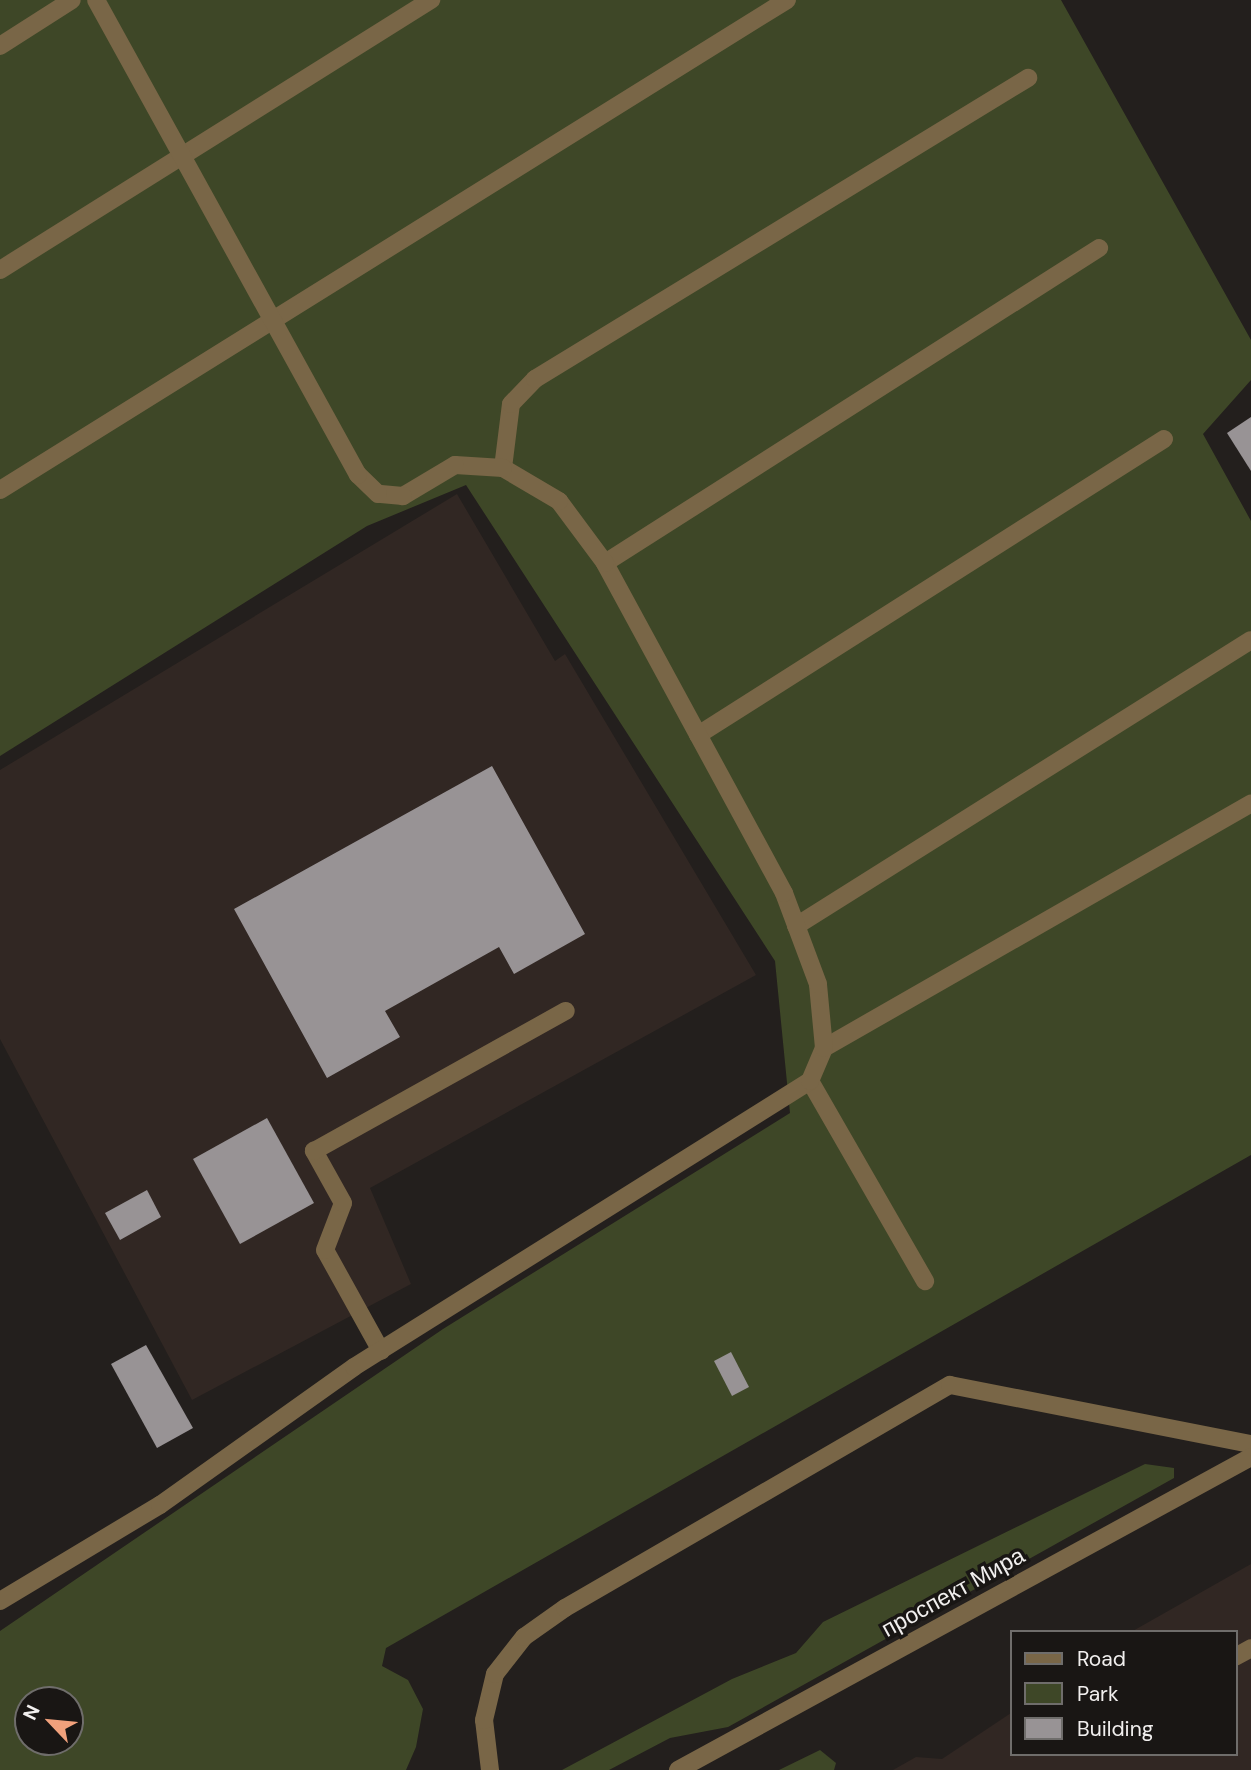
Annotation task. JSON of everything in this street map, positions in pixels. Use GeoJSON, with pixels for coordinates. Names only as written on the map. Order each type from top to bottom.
{"type":"FeatureCollection","features":[{"type":"Feature","properties":{"kind":"street"},"geometry":{"type":"LineString","coordinates":[[0,46],[72,0]]}},
{"type":"Feature","properties":{"kind":"street"},"geometry":{"type":"LineString","coordinates":[[0,1601],[160,1505],[381,1351],[810,1081],[824,1048],[818,984],[785,893],[605,563],[559,500],[503,468],[455,466],[403,496],[378,494],[358,475],[96,0]]}},
{"type":"Feature","properties":{"kind":"street"},"geometry":{"type":"LineString","coordinates":[[0,270],[431,0]]}},
{"type":"Feature","properties":{"kind":"street"},"geometry":{"type":"LineString","coordinates":[[0,490],[787,0]]}},
{"type":"Feature","properties":{"kind":"street"},"geometry":{"type":"LineString","coordinates":[[503,468],[511,404],[534,379],[1028,78]]}},
{"type":"Feature","properties":{"kind":"street"},"geometry":{"type":"LineString","coordinates":[[605,563],[1098,248]]}},
{"type":"Feature","properties":{"kind":"street"},"geometry":{"type":"LineString","coordinates":[[698,735],[1164,439]]}},
{"type":"Feature","properties":{"kind":"street"},"geometry":{"type":"LineString","coordinates":[[796,926],[1251,640]]}},
{"type":"Feature","properties":{"kind":"street"},"geometry":{"type":"LineString","coordinates":[[824,1048],[1251,803]]}},
{"type":"Feature","properties":{"kind":"street"},"geometry":{"type":"LineString","coordinates":[[381,1351],[325,1250],[343,1203],[314,1151],[566,1011]]}},
{"type":"Feature","properties":{"kind":"street"},"geometry":{"type":"LineString","coordinates":[[810,1081],[925,1281]]}},
{"type":"Feature","properties":{"kind":"street"},"geometry":{"type":"LineString","coordinates":[[490,1770],[484,1720],[495,1674],[524,1637],[565,1608],[950,1385],[1251,1444]]}},
{"type":"Feature","properties":{"kind":"street","name":"проспект Мира"},"geometry":{"type":"LineString","coordinates":[[678,1770],[1251,1457]]}},
{"type":"Feature","properties":{"kind":"shaded area"},"geometry":{"type":"Polygon","coordinates":[[[457,494],[555,661],[565,654],[756,975],[370,1188],[411,1284],[192,1400],[0,1039],[0,770],[457,494]]]}},
{"type":"Feature","properties":{"kind":"shaded area"},"geometry":{"type":"Polygon","coordinates":[[[1251,1564],[1251,1770],[893,1770],[916,1757],[942,1759],[1010,1714],[1010,1756],[1237,1756],[1237,1630],[1135,1630],[1251,1564]]]}},
{"type":"Feature","properties":{"kind":"green space"},"geometry":{"type":"Polygon","coordinates":[[[0,0],[1061,0],[1251,340],[1251,380],[1203,434],[1251,521],[1251,1155],[386,1648],[382,1666],[408,1680],[423,1709],[416,1747],[406,1770],[0,1770],[0,1631],[443,1329],[790,1113],[775,961],[466,485],[367,526],[0,756],[0,0]]]}},
{"type":"Feature","properties":{"kind":"green space"},"geometry":{"type":"Polygon","coordinates":[[[1145,1464],[1174,1468],[1174,1478],[728,1727],[670,1738],[609,1770],[562,1770],[732,1679],[796,1653],[823,1622],[1145,1464]]]}},
{"type":"Feature","properties":{"kind":"green space"},"geometry":{"type":"Polygon","coordinates":[[[820,1750],[836,1763],[834,1770],[779,1770],[820,1750]]]}},
{"type":"Feature","properties":{"kind":"building"},"geometry":{"type":"Polygon","coordinates":[[[1251,417],[1251,471],[1227,433],[1251,417]]]}},
{"type":"Feature","properties":{"kind":"building"},"geometry":{"type":"Polygon","coordinates":[[[492,766],[585,934],[514,974],[499,947],[385,1011],[400,1037],[327,1078],[234,909],[492,766]]]}},
{"type":"Feature","properties":{"kind":"building"},"geometry":{"type":"Polygon","coordinates":[[[267,1118],[314,1203],[240,1244],[193,1159],[267,1118]]]}},
{"type":"Feature","properties":{"kind":"building"},"geometry":{"type":"Polygon","coordinates":[[[147,1190],[161,1217],[120,1240],[105,1213],[147,1190]]]}},
{"type":"Feature","properties":{"kind":"building"},"geometry":{"type":"Polygon","coordinates":[[[146,1345],[193,1428],[157,1448],[111,1364],[146,1345]]]}},
{"type":"Feature","properties":{"kind":"building"},"geometry":{"type":"Polygon","coordinates":[[[731,1352],[749,1387],[732,1396],[714,1361],[731,1352]]]}}]}
